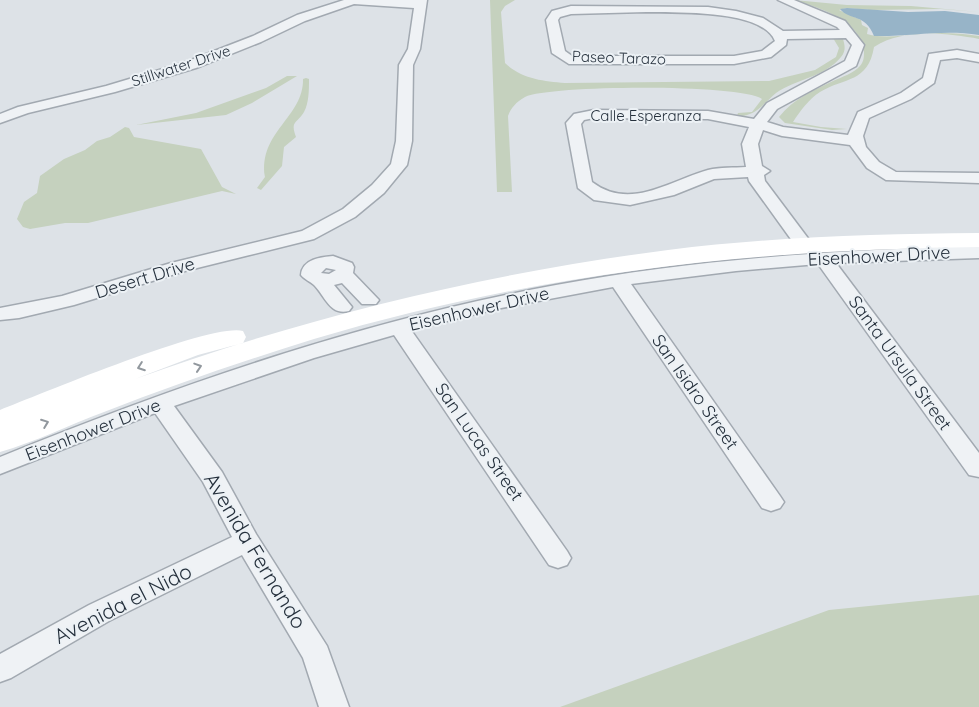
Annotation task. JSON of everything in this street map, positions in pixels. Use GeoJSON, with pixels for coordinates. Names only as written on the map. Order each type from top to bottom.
{"type":"FeatureCollection","features":[{"type":"Feature","properties":{"kind":"main road","name":"Eisenhower Drive"},"geometry":{"type":"LineString","coordinates":[[0,442],[177,374],[232,356],[354,319],[523,282],[626,263],[812,243],[979,229]]}},
{"type":"Feature","properties":{"kind":"main road","name":"Eisenhower Drive"},"geometry":{"type":"LineString","coordinates":[[0,421],[188,349],[342,307],[436,284],[623,252],[812,243],[979,240]]}},
{"type":"Feature","properties":{"kind":"main road"},"geometry":{"type":"LineString","coordinates":[[232,356],[260,338],[352,311],[369,300]]}},
{"type":"Feature","properties":{"kind":"street"},"geometry":{"type":"LineString","coordinates":[[356,0],[421,3]]}},
{"type":"Feature","properties":{"kind":"street","name":"Stillwater Drive"},"geometry":{"type":"LineString","coordinates":[[0,119],[23,110],[110,89],[191,65],[256,39],[301,18],[356,0]]}},
{"type":"Feature","properties":{"kind":"street"},"geometry":{"type":"LineString","coordinates":[[760,172],[750,144],[758,124],[772,106],[851,63],[858,45],[841,24],[784,0]]}},
{"type":"Feature","properties":{"kind":"street","name":"Desert Drive"},"geometry":{"type":"LineString","coordinates":[[0,314],[66,302],[178,267],[298,237],[348,213],[378,189],[399,165],[404,141],[405,72],[414,49],[421,3]]}},
{"type":"Feature","properties":{"kind":"street","name":"Paseo Tarazo"},"geometry":{"type":"LineString","coordinates":[[777,32],[782,42],[775,50],[758,57],[734,60],[569,60],[559,53],[552,20],[556,14],[571,10],[717,10],[754,18],[777,32],[847,32]]}},
{"type":"Feature","properties":{"kind":"street"},"geometry":{"type":"LineString","coordinates":[[979,58],[957,54],[934,57],[929,80],[906,96],[863,115],[856,138],[859,148],[873,164],[892,177],[979,178]]}},
{"type":"Feature","properties":{"kind":"street","name":"Calle Esperanza"},"geometry":{"type":"LineString","coordinates":[[760,172],[702,179],[668,191],[630,200],[600,196],[584,184],[574,124],[579,117],[604,114],[708,115],[758,124],[782,131],[856,138]]}},
{"type":"Feature","properties":{"kind":"street","name":"Santa Ursula Street"},"geometry":{"type":"LineString","coordinates":[[760,172],[978,469]]}},
{"type":"Feature","properties":{"kind":"street"},"geometry":{"type":"LineString","coordinates":[[298,237],[327,270],[369,300]]}},
{"type":"Feature","properties":{"kind":"street","name":"Eisenhower Drive"},"geometry":{"type":"LineString","coordinates":[[0,466],[160,403],[288,360],[399,327],[497,303],[619,281],[694,270],[812,243],[901,253],[979,252]]}},
{"type":"Feature","properties":{"kind":"street"},"geometry":{"type":"LineString","coordinates":[[327,270],[342,307]]}},
{"type":"Feature","properties":{"kind":"street","name":"San Isidro Street"},"geometry":{"type":"LineString","coordinates":[[619,281],[771,502]]}},
{"type":"Feature","properties":{"kind":"street","name":"San Lucas Street"},"geometry":{"type":"LineString","coordinates":[[399,327],[558,558]]}},
{"type":"Feature","properties":{"kind":"street","name":"Avenida Fernando"},"geometry":{"type":"LineString","coordinates":[[160,403],[213,478],[247,542],[317,655],[334,707]]}},
{"type":"Feature","properties":{"kind":"street","name":"Avenida el Nido"},"geometry":{"type":"LineString","coordinates":[[0,670],[99,613],[247,542]]}},
{"type":"Feature","properties":{"kind":"green space"},"geometry":{"type":"Polygon","coordinates":[[[490,0],[515,0],[505,6],[501,12],[505,63],[518,73],[549,81],[565,83],[769,81],[815,70],[836,57],[839,48],[833,38],[838,36],[843,39],[845,46],[843,55],[827,69],[784,88],[754,112],[743,116],[737,116],[738,113],[752,112],[762,99],[747,94],[720,91],[645,88],[570,90],[525,97],[514,105],[508,116],[512,192],[497,192],[490,0]]]}},
{"type":"Feature","properties":{"kind":"green space"},"geometry":{"type":"Polygon","coordinates":[[[794,0],[847,5],[911,6],[979,12],[941,9],[870,10],[846,8],[839,10],[861,20],[862,25],[868,28],[867,34],[887,36],[909,35],[886,41],[874,47],[867,67],[861,73],[820,92],[805,106],[793,122],[847,129],[832,130],[785,123],[779,117],[804,96],[848,75],[857,68],[864,57],[861,41],[855,32],[838,17],[794,0]]]}},
{"type":"Feature","properties":{"kind":"green space"},"geometry":{"type":"Polygon","coordinates":[[[925,34],[965,34],[979,36],[979,39],[953,35],[925,34]]]}},
{"type":"Feature","properties":{"kind":"green space"},"geometry":{"type":"Polygon","coordinates":[[[287,76],[297,76],[252,103],[226,115],[136,125],[196,113],[266,88],[287,76]]]}},
{"type":"Feature","properties":{"kind":"green space"},"geometry":{"type":"Polygon","coordinates":[[[303,79],[309,79],[308,101],[304,112],[294,125],[296,137],[284,147],[282,166],[261,190],[257,188],[265,177],[265,161],[268,148],[296,104],[301,92],[303,79]]]}},
{"type":"Feature","properties":{"kind":"green space"},"geometry":{"type":"Polygon","coordinates":[[[125,127],[129,128],[134,137],[201,149],[222,187],[236,194],[222,191],[88,223],[65,223],[30,229],[23,227],[17,219],[24,202],[37,193],[40,176],[64,159],[85,150],[97,141],[110,137],[125,127]]]}},
{"type":"Feature","properties":{"kind":"green space"},"geometry":{"type":"Polygon","coordinates":[[[979,595],[979,707],[560,707],[829,610],[979,595]]]}},
{"type":"Feature","properties":{"kind":"water"},"geometry":{"type":"Polygon","coordinates":[[[840,9],[908,12],[945,11],[979,15],[979,35],[939,33],[874,36],[866,24],[840,9]]]}}]}
